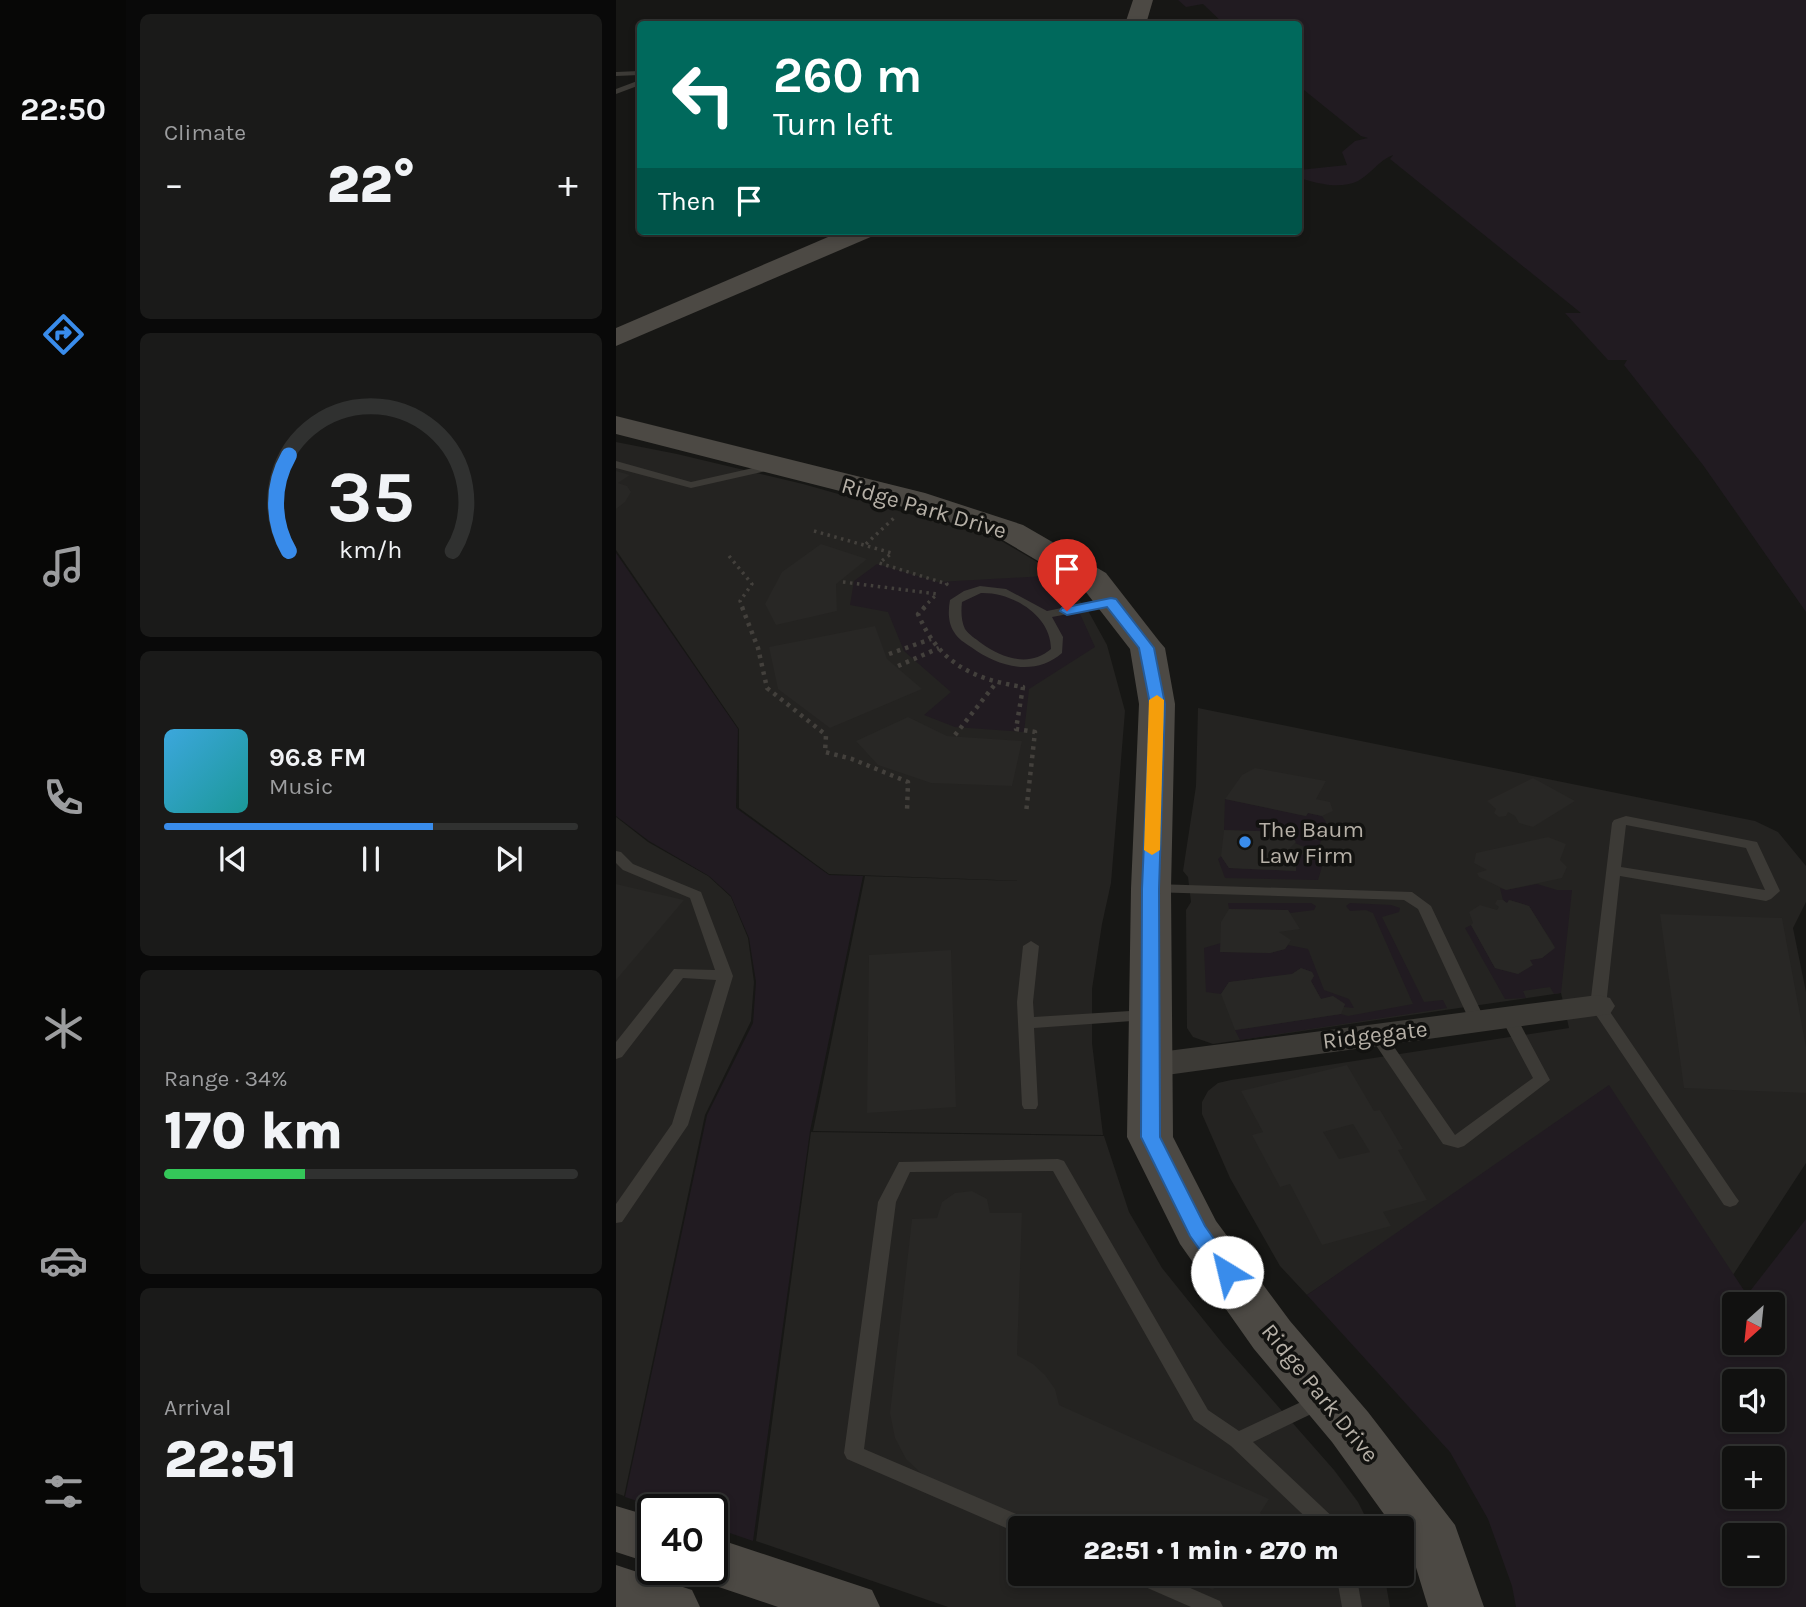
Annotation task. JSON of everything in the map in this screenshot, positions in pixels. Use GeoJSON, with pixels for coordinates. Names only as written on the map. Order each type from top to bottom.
{"type":"FeatureCollection","features":[{"type":"Feature","properties":{"kind":"street"},"geometry":{"type":"LineString","coordinates":[[1137,21],[1143,0]]}},
{"type":"Feature","properties":{"kind":"street"},"geometry":{"type":"LineString","coordinates":[[616,338],[855,235]]}},
{"type":"Feature","properties":{"kind":"street","name":"Ridge Park Drive"},"geometry":{"type":"LineString","coordinates":[[616,425],[914,500],[1012,532],[1094,580],[1147,648],[1157,704],[1150,889],[1150,1137],[1197,1231],[1272,1335],[1350,1427],[1436,1542],[1456,1607]]}},
{"type":"Feature","properties":{"kind":"street","name":"Ridgegate"},"geometry":{"type":"LineString","coordinates":[[1152,1065],[1598,1006]]}},
{"type":"Feature","properties":{"kind":"street"},"geometry":{"type":"LineString","coordinates":[[616,1529],[637,1536]]}},
{"type":"Feature","properties":{"kind":"street"},"geometry":{"type":"LineString","coordinates":[[728,1566],[852,1607]]}},
{"type":"Feature","properties":{"kind":"street"},"geometry":{"type":"LineString","coordinates":[[616,1589],[672,1607]]}},
{"type":"Feature","properties":{"kind":"lane"},"geometry":{"type":"LineString","coordinates":[[616,74],[637,75]]}},
{"type":"Feature","properties":{"kind":"lane"},"geometry":{"type":"LineString","coordinates":[[616,92],[637,77]]}},
{"type":"Feature","properties":{"kind":"lane"},"geometry":{"type":"LineString","coordinates":[[616,464],[691,485],[777,466]]}},
{"type":"Feature","properties":{"kind":"lane"},"geometry":{"type":"LineString","coordinates":[[1045,615],[1057,637],[1057,650],[1049,659],[1035,664],[1010,662],[988,655],[961,633],[954,613],[956,600],[970,590],[992,589],[1020,598],[1045,615],[1111,602]]}},
{"type":"Feature","properties":{"kind":"lane"},"geometry":{"type":"LineString","coordinates":[[1614,870],[1766,896],[1773,891],[1752,845],[1626,820],[1619,822],[1598,1006],[1730,1201]]}},
{"type":"Feature","properties":{"kind":"lane"},"geometry":{"type":"LineString","coordinates":[[616,855],[628,867],[696,895],[725,976],[680,1125],[616,1217]]}},
{"type":"Feature","properties":{"kind":"lane"},"geometry":{"type":"LineString","coordinates":[[1150,889],[1407,895],[1415,898],[1424,906],[1494,1020],[1542,1080],[1458,1142],[1449,1140],[1377,1035]]}},
{"type":"Feature","properties":{"kind":"lane"},"geometry":{"type":"LineString","coordinates":[[1031,946],[1025,1002],[1031,1105]]}},
{"type":"Feature","properties":{"kind":"lane"},"geometry":{"type":"LineString","coordinates":[[616,1052],[678,973],[725,976]]}},
{"type":"Feature","properties":{"kind":"lane"},"geometry":{"type":"LineString","coordinates":[[1026,1023],[1151,1014]]}},
{"type":"Feature","properties":{"kind":"lane"},"geometry":{"type":"LineString","coordinates":[[1008,1519],[854,1453],[887,1202],[905,1166],[1058,1165],[1201,1415],[1238,1440],[1318,1516]]}},
{"type":"Feature","properties":{"kind":"lane"},"geometry":{"type":"LineString","coordinates":[[1238,1440],[1325,1398]]}},
{"type":"Feature","properties":{"kind":"lane"},"geometry":{"type":"LineString","coordinates":[[1164,1586],[1213,1607]]}},
{"type":"Feature","properties":{"kind":"lane"},"geometry":{"type":"LineString","coordinates":[[1348,1586],[1352,1607]]}},
{"type":"Feature","properties":{"kind":"path"},"geometry":{"type":"LineString","coordinates":[[865,545],[914,500]]}},
{"type":"Feature","properties":{"kind":"path"},"geometry":{"type":"LineString","coordinates":[[814,531],[892,552],[879,563],[947,584],[918,614],[923,629],[950,663],[971,675],[996,683],[1023,687],[1016,729],[1035,732],[1026,813]]}},
{"type":"Feature","properties":{"kind":"path"},"geometry":{"type":"LineString","coordinates":[[729,556],[752,584],[740,601],[758,648],[767,688],[826,735],[825,752],[852,759],[908,782],[906,811]]}},
{"type":"Feature","properties":{"kind":"path"},"geometry":{"type":"LineString","coordinates":[[843,582],[937,594]]}},
{"type":"Feature","properties":{"kind":"path"},"geometry":{"type":"LineString","coordinates":[[889,654],[931,639]]}},
{"type":"Feature","properties":{"kind":"path"},"geometry":{"type":"LineString","coordinates":[[898,666],[939,648]]}},
{"type":"Feature","properties":{"kind":"path"},"geometry":{"type":"LineString","coordinates":[[955,735],[996,683]]}},
{"type":"Feature","properties":{"kind":"shaded area"},"geometry":{"type":"Polygon","coordinates":[[[1178,0],[1806,0],[1806,612],[1703,465],[1624,365],[1627,360],[1608,360],[1565,313],[1581,313],[1390,159],[1393,155],[1351,184],[1328,185],[1302,179],[1302,170],[1347,165],[1342,152],[1355,141],[1368,138],[1361,136],[1302,88],[1302,21],[1221,21],[1203,4],[1186,7],[1178,0]]]}},
{"type":"Feature","properties":{"kind":"shaded area"},"geometry":{"type":"Polygon","coordinates":[[[616,442],[803,484],[998,539],[1044,566],[1086,607],[1107,645],[1125,711],[1111,883],[1092,989],[1092,1043],[1103,1135],[813,1131],[865,876],[1083,883],[829,874],[739,808],[739,729],[616,550],[616,442]]]}},
{"type":"Feature","properties":{"kind":"shaded area"},"geometry":{"type":"Polygon","coordinates":[[[616,553],[738,729],[736,808],[829,875],[863,876],[810,1131],[753,1541],[728,1532],[728,1494],[637,1494],[637,1501],[625,1497],[707,1115],[753,1023],[756,982],[749,938],[731,896],[709,876],[649,841],[616,816],[616,553]]]}},
{"type":"Feature","properties":{"kind":"shaded area"},"geometry":{"type":"Polygon","coordinates":[[[877,564],[938,582],[1046,576],[1076,605],[1095,647],[1029,689],[1024,732],[955,727],[924,715],[951,692],[904,651],[888,612],[850,605],[854,581],[877,564]]]}},
{"type":"Feature","properties":{"kind":"shaded area"},"geometry":{"type":"Polygon","coordinates":[[[1198,708],[1755,821],[1778,832],[1806,866],[1806,902],[1793,928],[1806,992],[1806,1163],[1733,1275],[1356,1262],[1307,1295],[1280,1266],[1230,1178],[1202,1114],[1202,1102],[1208,1091],[1218,1083],[1231,1080],[1569,1028],[1561,993],[1213,1044],[1193,1037],[1187,1028],[1186,910],[1191,902],[1188,877],[1183,871],[1196,786],[1198,708]]]}},
{"type":"Feature","properties":{"kind":"shaded area"},"geometry":{"type":"Polygon","coordinates":[[[1225,799],[1305,816],[1308,813],[1322,816],[1326,822],[1319,848],[1309,849],[1269,832],[1224,830],[1225,799]]]}},
{"type":"Feature","properties":{"kind":"shaded area"},"geometry":{"type":"Polygon","coordinates":[[[616,817],[648,842],[708,876],[731,897],[748,938],[754,982],[751,1021],[705,1115],[624,1496],[616,1493],[616,817]]]}},
{"type":"Feature","properties":{"kind":"shaded area"},"geometry":{"type":"Polygon","coordinates":[[[1297,853],[1323,863],[1318,880],[1225,878],[1218,859],[1221,856],[1229,868],[1296,871],[1297,853]]]}},
{"type":"Feature","properties":{"kind":"shaded area"},"geometry":{"type":"Polygon","coordinates":[[[1537,884],[1557,890],[1572,890],[1561,993],[1554,994],[1550,987],[1523,991],[1526,998],[1505,999],[1465,928],[1471,925],[1495,968],[1518,974],[1532,965],[1530,960],[1542,958],[1555,947],[1529,906],[1510,900],[1507,903],[1503,900],[1500,888],[1506,890],[1537,884]]]}},
{"type":"Feature","properties":{"kind":"shaded area"},"geometry":{"type":"Polygon","coordinates":[[[1228,903],[1311,903],[1316,906],[1314,910],[1290,913],[1288,910],[1229,909],[1228,903]]]}},
{"type":"Feature","properties":{"kind":"shaded area"},"geometry":{"type":"Polygon","coordinates":[[[1350,903],[1400,908],[1399,912],[1382,917],[1424,1002],[1443,1000],[1447,1008],[1240,1040],[1235,1030],[1341,1014],[1348,1016],[1413,1004],[1373,913],[1366,910],[1350,911],[1346,906],[1350,903]]]}},
{"type":"Feature","properties":{"kind":"shaded area"},"geometry":{"type":"Polygon","coordinates":[[[1221,943],[1221,952],[1270,953],[1285,949],[1288,945],[1308,949],[1324,990],[1349,999],[1354,1008],[1344,1007],[1345,1004],[1333,996],[1321,999],[1311,981],[1314,976],[1312,972],[1301,968],[1292,974],[1229,982],[1221,994],[1206,992],[1204,948],[1221,943]]]}},
{"type":"Feature","properties":{"kind":"shaded area"},"geometry":{"type":"Polygon","coordinates":[[[1609,1085],[1745,1292],[1722,1292],[1722,1355],[1785,1355],[1785,1292],[1749,1292],[1806,1219],[1806,1607],[1516,1607],[1512,1586],[1488,1519],[1450,1452],[1307,1295],[1609,1085]]]}},
{"type":"Feature","properties":{"kind":"shaded area"},"geometry":{"type":"Polygon","coordinates":[[[811,1132],[1104,1136],[1129,1212],[1162,1268],[1223,1344],[1334,1470],[1365,1516],[1008,1516],[1008,1586],[1386,1586],[1390,1607],[948,1607],[756,1541],[811,1132]]]}},
{"type":"Feature","properties":{"kind":"building"},"geometry":{"type":"Polygon","coordinates":[[[616,471],[630,475],[618,483],[627,486],[631,492],[625,502],[616,509],[616,471]]]}},
{"type":"Feature","properties":{"kind":"building"},"geometry":{"type":"Polygon","coordinates":[[[821,544],[867,559],[836,584],[837,611],[776,625],[765,604],[782,572],[821,544]]]}},
{"type":"Feature","properties":{"kind":"building"},"geometry":{"type":"Polygon","coordinates":[[[875,626],[887,659],[922,689],[830,728],[778,689],[769,647],[875,626]]]}},
{"type":"Feature","properties":{"kind":"building"},"geometry":{"type":"Polygon","coordinates":[[[908,717],[947,736],[1022,741],[1012,786],[931,783],[878,765],[856,741],[908,717]]]}},
{"type":"Feature","properties":{"kind":"building"},"geometry":{"type":"Polygon","coordinates":[[[1255,768],[1326,781],[1316,799],[1330,802],[1333,811],[1322,816],[1308,813],[1306,816],[1225,799],[1242,775],[1255,768]]]}},
{"type":"Feature","properties":{"kind":"building"},"geometry":{"type":"Polygon","coordinates":[[[1533,778],[1575,801],[1533,827],[1519,823],[1515,816],[1508,812],[1506,816],[1499,817],[1494,813],[1496,809],[1487,801],[1533,778]]]}},
{"type":"Feature","properties":{"kind":"building"},"geometry":{"type":"Polygon","coordinates":[[[1224,830],[1287,832],[1296,842],[1287,851],[1297,853],[1296,871],[1229,868],[1221,856],[1224,830]]]}},
{"type":"Feature","properties":{"kind":"building"},"geometry":{"type":"Polygon","coordinates":[[[1548,837],[1566,844],[1560,860],[1567,867],[1562,878],[1506,890],[1479,877],[1477,873],[1487,870],[1474,863],[1476,853],[1548,837]]]}},
{"type":"Feature","properties":{"kind":"building"},"geometry":{"type":"Polygon","coordinates":[[[616,884],[684,900],[616,980],[616,884]]]}},
{"type":"Feature","properties":{"kind":"building"},"geometry":{"type":"Polygon","coordinates":[[[1497,900],[1507,903],[1509,900],[1529,906],[1555,948],[1542,958],[1530,960],[1533,965],[1518,974],[1495,968],[1471,925],[1473,923],[1469,912],[1480,905],[1497,910],[1497,900]]]}},
{"type":"Feature","properties":{"kind":"building"},"geometry":{"type":"Polygon","coordinates":[[[1229,909],[1288,910],[1300,929],[1279,932],[1291,940],[1285,949],[1270,953],[1220,952],[1221,922],[1229,909]]]}},
{"type":"Feature","properties":{"kind":"building"},"geometry":{"type":"Polygon","coordinates":[[[1660,914],[1782,918],[1806,1047],[1806,1093],[1684,1088],[1660,914]]]}},
{"type":"Feature","properties":{"kind":"building"},"geometry":{"type":"Polygon","coordinates":[[[951,950],[956,1107],[867,1113],[869,955],[951,950]]]}},
{"type":"Feature","properties":{"kind":"building"},"geometry":{"type":"Polygon","coordinates":[[[1301,968],[1312,972],[1314,976],[1311,981],[1321,999],[1333,996],[1345,1004],[1341,1014],[1235,1030],[1221,994],[1229,982],[1292,974],[1301,968]]]}},
{"type":"Feature","properties":{"kind":"building"},"geometry":{"type":"Polygon","coordinates":[[[1347,1065],[1374,1111],[1380,1110],[1403,1149],[1398,1150],[1427,1200],[1383,1212],[1391,1226],[1322,1245],[1290,1184],[1280,1187],[1252,1135],[1263,1132],[1241,1091],[1347,1065]],[[1353,1124],[1323,1132],[1339,1159],[1370,1152],[1353,1124]]]}},
{"type":"Feature","properties":{"kind":"building"},"geometry":{"type":"Polygon","coordinates":[[[972,1191],[987,1199],[990,1213],[1022,1213],[1017,1355],[1045,1375],[1055,1389],[1059,1405],[1269,1499],[1260,1513],[1264,1516],[1021,1516],[925,1477],[906,1459],[895,1438],[890,1413],[912,1219],[937,1218],[942,1202],[955,1193],[972,1191]]]}},
{"type":"Feature","properties":{"kind":"slow traffic"},"geometry":{"type":"LineString","coordinates":[[1152,850],[1157,700]]}},
{"type":"Feature","properties":{"kind":"place","name":"The Baum Law Firm"},"geometry":{"type":"Point","coordinates":[1245,842]}},
{"type":"Feature","properties":{"kind":"route"},"geometry":{"type":"LineString","coordinates":[[1067,611],[1111,602],[1147,648],[1157,704],[1150,889],[1150,1137],[1197,1231],[1227,1272]]}}]}
